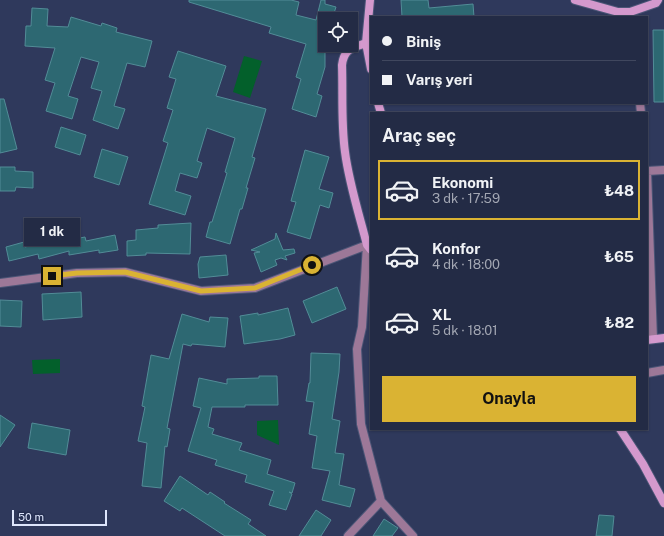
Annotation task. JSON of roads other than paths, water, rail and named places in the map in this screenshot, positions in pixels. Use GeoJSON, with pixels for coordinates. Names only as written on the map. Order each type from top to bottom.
{"type":"FeatureCollection","features":[{"type":"Feature","properties":{"kind":"street"},"geometry":{"type":"LineString","coordinates":[[370,0],[366,43],[370,64]]}},
{"type":"Feature","properties":{"kind":"street"},"geometry":{"type":"LineString","coordinates":[[575,0],[630,14],[660,2]]}},
{"type":"Feature","properties":{"kind":"street"},"geometry":{"type":"LineString","coordinates":[[366,43],[349,50],[344,56],[342,65],[343,133],[345,153],[369,248],[362,327],[358,349],[361,424],[381,501],[414,536]]}},
{"type":"Feature","properties":{"kind":"street"},"geometry":{"type":"LineString","coordinates":[[648,171],[664,170]]}},
{"type":"Feature","properties":{"kind":"street"},"geometry":{"type":"LineString","coordinates":[[648,227],[650,340],[664,338]]}},
{"type":"Feature","properties":{"kind":"street"},"geometry":{"type":"LineString","coordinates":[[0,283],[77,273],[125,272],[201,291],[255,288],[369,248]]}},
{"type":"Feature","properties":{"kind":"street"},"geometry":{"type":"LineString","coordinates":[[648,373],[664,370]]}},
{"type":"Feature","properties":{"kind":"street"},"geometry":{"type":"LineString","coordinates":[[621,430],[643,464],[664,503]]}},
{"type":"Feature","properties":{"kind":"street"},"geometry":{"type":"LineString","coordinates":[[348,536],[381,501]]}}]}
